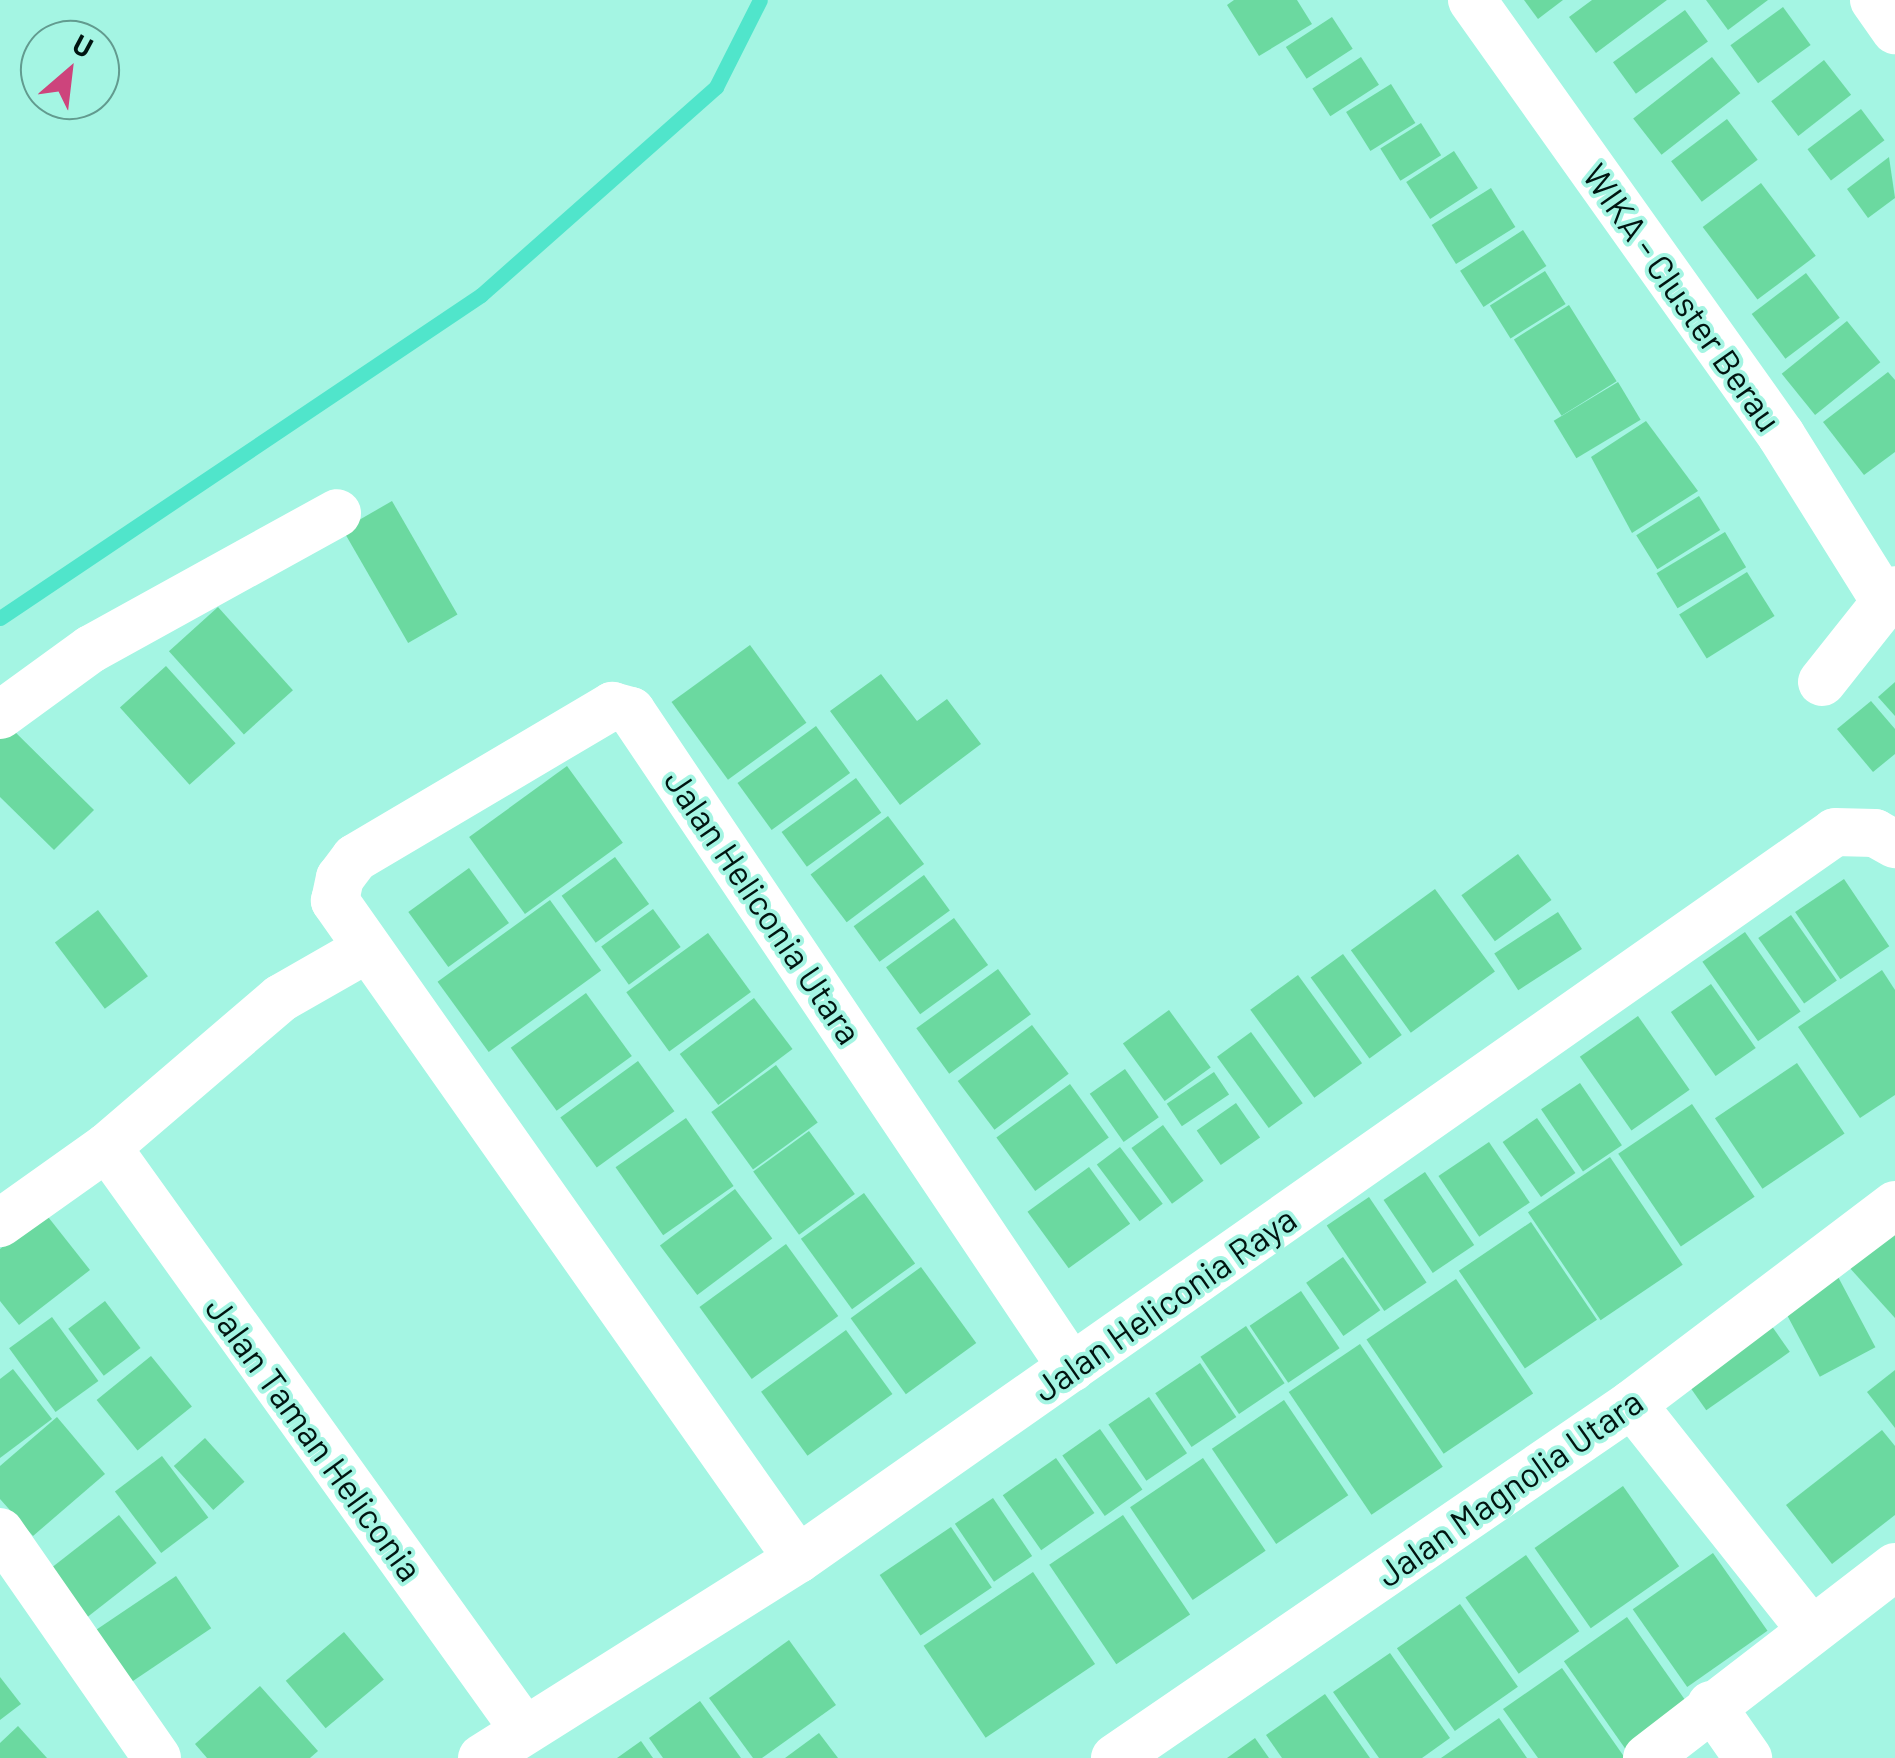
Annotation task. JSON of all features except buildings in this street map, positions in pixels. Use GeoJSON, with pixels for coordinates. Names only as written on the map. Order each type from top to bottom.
{"type":"FeatureCollection","features":[{"type":"Feature","properties":{"kind":"street","name":"WIKA - Cluster Berau"},"geometry":{"type":"LineString","coordinates":[[1472,0],[1890,595],[1822,682]]}},
{"type":"Feature","properties":{"kind":"street"},"geometry":{"type":"LineString","coordinates":[[1874,0],[1895,30]]}},
{"type":"Feature","properties":{"kind":"street"},"geometry":{"type":"LineString","coordinates":[[0,715],[92,649],[337,513]]}},
{"type":"Feature","properties":{"kind":"street","name":"Jalan Heliconia Utara"},"geometry":{"type":"LineString","coordinates":[[367,949],[335,901],[340,878],[355,858],[612,706],[631,711],[1072,1368]]}},
{"type":"Feature","properties":{"kind":"street","name":"Jalan Heliconia Raya"},"geometry":{"type":"LineString","coordinates":[[482,1758],[523,1728],[798,1559],[1835,832],[1875,833],[1895,844]]}},
{"type":"Feature","properties":{"kind":"street"},"geometry":{"type":"LineString","coordinates":[[0,1223],[107,1147],[281,998],[367,949],[798,1559]]}},
{"type":"Feature","properties":{"kind":"street","name":"Jalan Taman Heliconia"},"geometry":{"type":"LineString","coordinates":[[107,1147],[523,1728]]}},
{"type":"Feature","properties":{"kind":"street","name":"Jalan Magnolia Utara"},"geometry":{"type":"LineString","coordinates":[[1115,1758],[1632,1404],[1895,1206]]}},
{"type":"Feature","properties":{"kind":"street"},"geometry":{"type":"LineString","coordinates":[[1632,1404],[1811,1630]]}},
{"type":"Feature","properties":{"kind":"street"},"geometry":{"type":"LineString","coordinates":[[0,1532],[157,1758]]}},
{"type":"Feature","properties":{"kind":"street"},"geometry":{"type":"LineString","coordinates":[[1647,1758],[1895,1567]]}},
{"type":"Feature","properties":{"kind":"street"},"geometry":{"type":"LineString","coordinates":[[1711,1705],[1748,1758]]}},
{"type":"Feature","properties":{"kind":"waterway"},"geometry":{"type":"LineString","coordinates":[[0,618],[481,295],[716,87],[760,0]]}}]}
